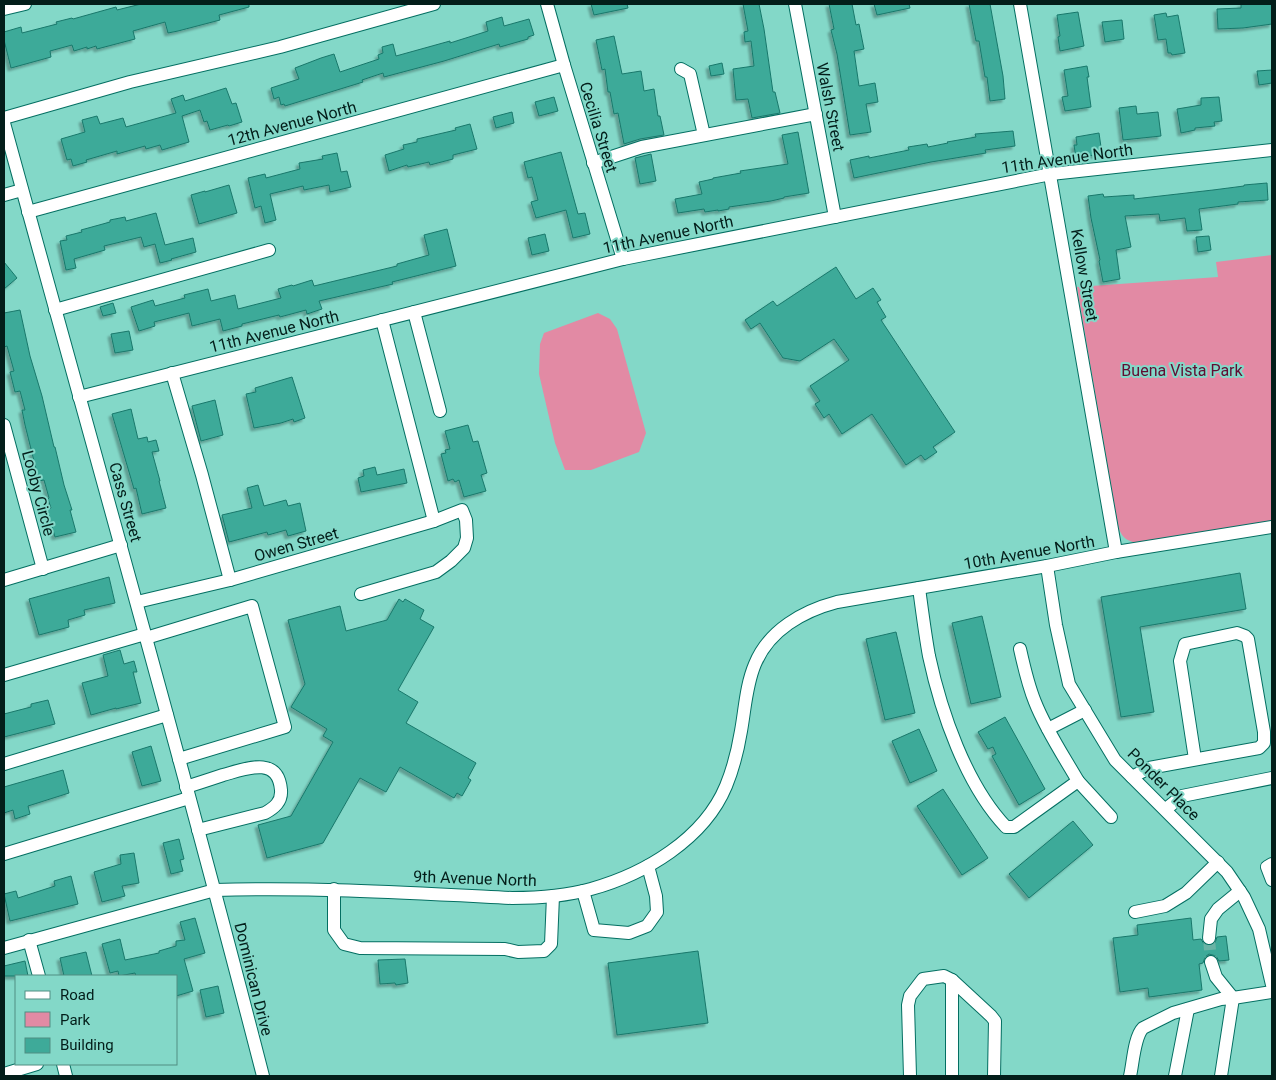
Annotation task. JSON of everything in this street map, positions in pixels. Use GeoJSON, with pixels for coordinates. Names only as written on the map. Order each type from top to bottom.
{"type":"FeatureCollection","features":[{"type":"Feature","properties":{"kind":"street"},"geometry":{"type":"LineString","coordinates":[[4,9],[25,4]]}},
{"type":"Feature","properties":{"kind":"street"},"geometry":{"type":"LineString","coordinates":[[4,118],[130,82],[280,47],[434,4]]}},
{"type":"Feature","properties":{"kind":"street","name":"Cecilia Street"},"geometry":{"type":"LineString","coordinates":[[547,4],[623,259]]}},
{"type":"Feature","properties":{"kind":"street","name":"Walsh Street"},"geometry":{"type":"LineString","coordinates":[[795,4],[835,217]]}},
{"type":"Feature","properties":{"kind":"street","name":"Kellow Street"},"geometry":{"type":"LineString","coordinates":[[1020,4],[1116,552]]}},
{"type":"Feature","properties":{"kind":"street","name":"12th Avenue North"},"geometry":{"type":"LineString","coordinates":[[28,212],[564,65]]}},
{"type":"Feature","properties":{"kind":"street"},"geometry":{"type":"LineString","coordinates":[[681,69],[690,74],[704,135]]}},
{"type":"Feature","properties":{"kind":"street"},"geometry":{"type":"LineString","coordinates":[[593,163],[642,147],[816,114]]}},
{"type":"Feature","properties":{"kind":"street","name":"Cass Street"},"geometry":{"type":"LineString","coordinates":[[4,123],[215,890]]}},
{"type":"Feature","properties":{"kind":"street","name":"11th Avenue North"},"geometry":{"type":"LineString","coordinates":[[79,397],[623,259],[1051,174],[1272,150]]}},
{"type":"Feature","properties":{"kind":"street"},"geometry":{"type":"LineString","coordinates":[[4,196],[22,190]]}},
{"type":"Feature","properties":{"kind":"street"},"geometry":{"type":"LineString","coordinates":[[55,310],[269,250]]}},
{"type":"Feature","properties":{"kind":"street"},"geometry":{"type":"LineString","coordinates":[[414,312],[440,411]]}},
{"type":"Feature","properties":{"kind":"street"},"geometry":{"type":"LineString","coordinates":[[382,320],[434,521]]}},
{"type":"Feature","properties":{"kind":"street"},"geometry":{"type":"LineString","coordinates":[[172,373],[230,580]]}},
{"type":"Feature","properties":{"kind":"street","name":"Looby Circle"},"geometry":{"type":"LineString","coordinates":[[4,425],[43,569]]}},
{"type":"Feature","properties":{"kind":"street","name":"Owen Street"},"geometry":{"type":"LineString","coordinates":[[137,602],[230,580],[434,521],[462,510],[466,520],[467,538],[464,548],[451,561],[436,572],[361,594]]}},
{"type":"Feature","properties":{"kind":"street","name":"10th Avenue North"},"geometry":{"type":"LineString","coordinates":[[795,619],[823,606],[1116,552],[1272,527]]}},
{"type":"Feature","properties":{"kind":"street"},"geometry":{"type":"LineString","coordinates":[[4,580],[121,545]]}},
{"type":"Feature","properties":{"kind":"street","name":"Ponder Place"},"geometry":{"type":"LineString","coordinates":[[1047,566],[1056,625],[1069,684],[1115,760],[1228,872],[1259,929],[1272,984]]}},
{"type":"Feature","properties":{"kind":"street"},"geometry":{"type":"LineString","coordinates":[[919,588],[929,654],[941,700],[962,757],[976,786],[999,820],[1006,827],[1014,827],[1078,781]]}},
{"type":"Feature","properties":{"kind":"street"},"geometry":{"type":"LineString","coordinates":[[4,675],[252,606],[285,727],[179,759]]}},
{"type":"Feature","properties":{"kind":"street","name":"9th Avenue North"},"geometry":{"type":"LineString","coordinates":[[4,948],[215,890],[250,888],[334,889],[512,898],[553,896],[608,883],[648,866],[668,853],[686,839],[717,805],[735,759],[746,695],[755,664],[773,637],[795,619]]}},
{"type":"Feature","properties":{"kind":"street"},"geometry":{"type":"LineString","coordinates":[[1132,777],[1149,768],[1260,748],[1264,743],[1264,732],[1248,639],[1238,633],[1185,644],[1180,661],[1195,759]]}},
{"type":"Feature","properties":{"kind":"street"},"geometry":{"type":"LineString","coordinates":[[1020,649],[1034,701],[1048,729],[1078,781],[1111,818]]}},
{"type":"Feature","properties":{"kind":"street"},"geometry":{"type":"LineString","coordinates":[[1048,729],[1085,710]]}},
{"type":"Feature","properties":{"kind":"street"},"geometry":{"type":"LineString","coordinates":[[4,764],[167,715]]}},
{"type":"Feature","properties":{"kind":"street"},"geometry":{"type":"LineString","coordinates":[[4,854],[188,792],[254,766],[269,769],[276,775],[281,784],[282,794],[274,808],[265,813],[198,830]]}},
{"type":"Feature","properties":{"kind":"street"},"geometry":{"type":"LineString","coordinates":[[1166,809],[1182,796],[1272,778]]}},
{"type":"Feature","properties":{"kind":"street"},"geometry":{"type":"LineString","coordinates":[[1135,912],[1165,906],[1186,892],[1218,862]]}},
{"type":"Feature","properties":{"kind":"street"},"geometry":{"type":"LineString","coordinates":[[1272,864],[1267,867],[1272,880]]}},
{"type":"Feature","properties":{"kind":"street"},"geometry":{"type":"LineString","coordinates":[[583,890],[594,930],[629,933],[647,926],[657,912],[656,896],[648,866]]}},
{"type":"Feature","properties":{"kind":"street"},"geometry":{"type":"LineString","coordinates":[[334,889],[334,930],[344,944],[360,948],[544,951],[551,944],[553,896]]}},
{"type":"Feature","properties":{"kind":"street","name":"Dominican Drive"},"geometry":{"type":"LineString","coordinates":[[215,890],[262,1076]]}},
{"type":"Feature","properties":{"kind":"street"},"geometry":{"type":"LineString","coordinates":[[1209,938],[1211,919],[1218,909],[1240,891]]}},
{"type":"Feature","properties":{"kind":"street"},"geometry":{"type":"LineString","coordinates":[[29,940],[39,975]]}},
{"type":"Feature","properties":{"kind":"street"},"geometry":{"type":"LineString","coordinates":[[1211,962],[1216,977],[1233,998],[1221,1076]]}},
{"type":"Feature","properties":{"kind":"street"},"geometry":{"type":"LineString","coordinates":[[910,1076],[908,1005],[910,996],[923,979],[944,976],[952,980],[995,1021],[994,1076]]}},
{"type":"Feature","properties":{"kind":"street"},"geometry":{"type":"LineString","coordinates":[[952,980],[952,1076]]}},
{"type":"Feature","properties":{"kind":"street"},"geometry":{"type":"LineString","coordinates":[[1130,1076],[1140,1031],[1172,1013],[1221,999],[1272,992]]}},
{"type":"Feature","properties":{"kind":"street"},"geometry":{"type":"LineString","coordinates":[[1175,1076],[1188,1009]]}},
{"type":"Feature","properties":{"kind":"street"},"geometry":{"type":"LineString","coordinates":[[4,1074],[34,1065]]}},
{"type":"Feature","properties":{"kind":"green space","name":"Buena Vista Park"},"geometry":{"type":"Polygon","coordinates":[[[1272,255],[1272,522],[1137,543],[1131,542],[1119,530],[1077,287],[1218,277],[1216,262],[1272,255]]]}},
{"type":"Feature","properties":{"kind":"green space"},"geometry":{"type":"Polygon","coordinates":[[[598,313],[610,319],[617,329],[646,433],[639,452],[591,470],[565,470],[555,443],[539,374],[540,344],[544,333],[598,313]]]}},
{"type":"Feature","properties":{"kind":"building"},"geometry":{"type":"Polygon","coordinates":[[[141,4],[249,4],[249,7],[219,15],[220,20],[168,33],[165,22],[133,31],[135,39],[97,49],[96,46],[74,51],[72,45],[50,51],[51,57],[11,68],[4,40],[4,32],[21,27],[22,33],[57,24],[56,22],[116,7],[117,10],[141,4]]]}},
{"type":"Feature","properties":{"kind":"building"},"geometry":{"type":"Polygon","coordinates":[[[591,4],[627,4],[628,8],[594,15],[591,4]]]}},
{"type":"Feature","properties":{"kind":"building"},"geometry":{"type":"Polygon","coordinates":[[[743,4],[759,4],[773,92],[775,92],[780,113],[752,118],[748,99],[736,100],[733,69],[754,66],[751,41],[745,42],[744,32],[748,31],[743,4]]]}},
{"type":"Feature","properties":{"kind":"building"},"geometry":{"type":"Polygon","coordinates":[[[829,4],[852,4],[856,25],[859,24],[864,49],[854,51],[859,86],[875,83],[878,102],[866,104],[871,132],[850,135],[837,54],[831,30],[834,29],[829,4]]]}},
{"type":"Feature","properties":{"kind":"building"},"geometry":{"type":"Polygon","coordinates":[[[874,4],[909,4],[910,8],[877,15],[874,4]]]}},
{"type":"Feature","properties":{"kind":"building"},"geometry":{"type":"Polygon","coordinates":[[[969,4],[990,4],[1003,76],[1005,99],[990,101],[987,77],[985,77],[979,41],[976,41],[969,4]]]}},
{"type":"Feature","properties":{"kind":"building"},"geometry":{"type":"Polygon","coordinates":[[[1241,4],[1272,4],[1272,24],[1218,29],[1217,9],[1241,8],[1241,4]]]}},
{"type":"Feature","properties":{"kind":"building"},"geometry":{"type":"Polygon","coordinates":[[[1078,12],[1084,46],[1060,51],[1057,15],[1078,12]]]}},
{"type":"Feature","properties":{"kind":"building"},"geometry":{"type":"Polygon","coordinates":[[[1166,13],[1167,17],[1178,15],[1185,53],[1172,55],[1168,53],[1166,39],[1158,40],[1154,15],[1166,13]]]}},
{"type":"Feature","properties":{"kind":"building"},"geometry":{"type":"Polygon","coordinates":[[[502,17],[504,26],[529,19],[534,35],[528,37],[528,39],[500,47],[499,44],[384,77],[383,73],[362,80],[363,82],[285,106],[284,104],[281,105],[279,97],[274,99],[271,88],[299,79],[295,68],[321,58],[334,54],[340,72],[379,59],[378,55],[383,53],[382,47],[393,44],[396,56],[450,41],[450,43],[488,31],[486,22],[502,17]]]}},
{"type":"Feature","properties":{"kind":"building"},"geometry":{"type":"Polygon","coordinates":[[[1122,20],[1124,39],[1105,42],[1102,22],[1122,20]]]}},
{"type":"Feature","properties":{"kind":"building"},"geometry":{"type":"Polygon","coordinates":[[[614,36],[622,74],[641,71],[644,91],[654,89],[658,116],[660,116],[664,135],[624,144],[618,113],[614,114],[610,92],[608,92],[605,69],[602,70],[596,40],[614,36]]]}},
{"type":"Feature","properties":{"kind":"building"},"geometry":{"type":"Polygon","coordinates":[[[722,63],[724,74],[711,76],[709,66],[722,63]]]}},
{"type":"Feature","properties":{"kind":"building"},"geometry":{"type":"Polygon","coordinates":[[[1087,66],[1091,107],[1065,111],[1062,97],[1068,96],[1064,70],[1087,66]]]}},
{"type":"Feature","properties":{"kind":"building"},"geometry":{"type":"Polygon","coordinates":[[[1272,70],[1272,83],[1259,85],[1257,71],[1272,70]]]}},
{"type":"Feature","properties":{"kind":"building"},"geometry":{"type":"Polygon","coordinates":[[[226,88],[232,104],[236,103],[242,122],[210,130],[207,121],[204,122],[200,110],[182,116],[189,142],[162,150],[160,145],[146,149],[145,146],[117,154],[117,151],[73,166],[71,159],[67,160],[61,139],[85,132],[82,120],[97,116],[100,124],[123,118],[126,127],[176,113],[171,99],[183,95],[185,101],[226,88]]]}},
{"type":"Feature","properties":{"kind":"building"},"geometry":{"type":"Polygon","coordinates":[[[554,97],[558,111],[539,116],[535,102],[554,97]]]}},
{"type":"Feature","properties":{"kind":"building"},"geometry":{"type":"Polygon","coordinates":[[[1219,97],[1222,121],[1214,122],[1215,126],[1195,128],[1195,130],[1181,133],[1177,109],[1201,105],[1201,98],[1219,97]]]}},
{"type":"Feature","properties":{"kind":"building"},"geometry":{"type":"Polygon","coordinates":[[[1136,106],[1137,114],[1158,112],[1161,136],[1123,140],[1119,108],[1136,106]]]}},
{"type":"Feature","properties":{"kind":"building"},"geometry":{"type":"Polygon","coordinates":[[[512,112],[514,123],[496,128],[493,117],[512,112]]]}},
{"type":"Feature","properties":{"kind":"building"},"geometry":{"type":"Polygon","coordinates":[[[470,124],[477,149],[453,155],[453,159],[430,165],[429,162],[408,167],[407,165],[389,171],[385,155],[404,149],[403,145],[417,142],[417,139],[456,130],[455,128],[470,124]]]}},
{"type":"Feature","properties":{"kind":"building"},"geometry":{"type":"Polygon","coordinates":[[[1013,131],[1015,146],[985,150],[986,153],[854,178],[850,160],[909,150],[908,147],[927,144],[928,147],[948,143],[976,137],[975,134],[1013,131]]]}},
{"type":"Feature","properties":{"kind":"building"},"geometry":{"type":"Polygon","coordinates":[[[798,132],[809,193],[729,207],[729,209],[718,211],[705,212],[704,209],[678,213],[675,199],[702,194],[699,182],[741,173],[740,171],[788,164],[782,135],[798,132]]]}},
{"type":"Feature","properties":{"kind":"building"},"geometry":{"type":"Polygon","coordinates":[[[1099,133],[1102,154],[1076,158],[1074,145],[1077,145],[1076,137],[1099,133]]]}},
{"type":"Feature","properties":{"kind":"building"},"geometry":{"type":"Polygon","coordinates":[[[561,152],[578,214],[585,213],[590,234],[573,238],[566,210],[536,218],[531,202],[538,200],[532,177],[528,178],[524,162],[561,152]]]}},
{"type":"Feature","properties":{"kind":"building"},"geometry":{"type":"Polygon","coordinates":[[[337,153],[341,172],[347,171],[351,187],[330,192],[329,185],[304,190],[303,186],[270,194],[276,220],[265,223],[261,206],[255,208],[248,178],[265,174],[266,178],[300,169],[299,163],[323,159],[322,156],[337,153]]]}},
{"type":"Feature","properties":{"kind":"building"},"geometry":{"type":"Polygon","coordinates":[[[651,154],[656,181],[640,184],[635,158],[651,154]]]}},
{"type":"Feature","properties":{"kind":"building"},"geometry":{"type":"Polygon","coordinates":[[[1267,183],[1268,200],[1238,202],[1238,204],[1199,209],[1202,230],[1187,231],[1185,218],[1160,221],[1159,214],[1125,216],[1131,247],[1116,250],[1120,279],[1103,282],[1088,196],[1103,194],[1104,197],[1134,195],[1134,199],[1267,183]]]}},
{"type":"Feature","properties":{"kind":"building"},"geometry":{"type":"Polygon","coordinates":[[[229,185],[237,213],[199,224],[191,195],[229,185]]]}},
{"type":"Feature","properties":{"kind":"building"},"geometry":{"type":"Polygon","coordinates":[[[156,213],[165,245],[193,238],[196,252],[160,263],[155,244],[144,247],[141,237],[104,246],[105,250],[74,259],[76,268],[66,270],[60,241],[67,240],[66,236],[110,222],[110,220],[125,217],[126,221],[156,213]]]}},
{"type":"Feature","properties":{"kind":"building"},"geometry":{"type":"Polygon","coordinates":[[[447,229],[456,266],[392,282],[393,284],[319,301],[322,309],[307,314],[306,310],[280,317],[279,315],[242,324],[242,326],[223,331],[220,319],[192,326],[189,313],[154,322],[155,326],[139,331],[131,307],[153,300],[155,306],[185,298],[184,295],[208,289],[211,301],[235,295],[238,309],[281,298],[278,289],[292,285],[312,280],[314,286],[397,266],[397,264],[429,255],[424,235],[447,229]]]}},
{"type":"Feature","properties":{"kind":"building"},"geometry":{"type":"Polygon","coordinates":[[[545,234],[549,251],[532,255],[528,238],[545,234]]]}},
{"type":"Feature","properties":{"kind":"building"},"geometry":{"type":"Polygon","coordinates":[[[1209,236],[1211,250],[1198,252],[1196,237],[1209,236]]]}},
{"type":"Feature","properties":{"kind":"building"},"geometry":{"type":"Polygon","coordinates":[[[4,262],[17,278],[4,289],[4,262]]]}},
{"type":"Feature","properties":{"kind":"building"},"geometry":{"type":"Polygon","coordinates":[[[836,267],[856,299],[873,288],[881,300],[877,302],[886,317],[881,320],[955,432],[933,447],[937,452],[925,460],[921,455],[906,465],[872,414],[842,434],[829,414],[824,418],[815,404],[820,401],[810,386],[849,360],[834,339],[800,361],[783,358],[760,323],[751,329],[745,320],[773,301],[777,306],[836,267]]]}},
{"type":"Feature","properties":{"kind":"building"},"geometry":{"type":"Polygon","coordinates":[[[113,303],[116,313],[103,316],[100,307],[113,303]]]}},
{"type":"Feature","properties":{"kind":"building"},"geometry":{"type":"Polygon","coordinates":[[[20,310],[30,356],[72,510],[70,510],[76,532],[55,537],[47,509],[51,508],[49,498],[44,480],[39,481],[22,410],[25,410],[20,391],[15,392],[10,372],[14,371],[7,346],[4,347],[4,313],[20,310]]]}},
{"type":"Feature","properties":{"kind":"building"},"geometry":{"type":"Polygon","coordinates":[[[129,331],[133,350],[115,353],[111,334],[129,331]]]}},
{"type":"Feature","properties":{"kind":"building"},"geometry":{"type":"Polygon","coordinates":[[[292,377],[305,418],[294,422],[293,419],[254,428],[246,394],[256,392],[255,388],[292,377]]]}},
{"type":"Feature","properties":{"kind":"building"},"geometry":{"type":"Polygon","coordinates":[[[215,400],[223,435],[201,441],[192,406],[215,400]]]}},
{"type":"Feature","properties":{"kind":"building"},"geometry":{"type":"Polygon","coordinates":[[[131,409],[138,439],[147,437],[148,442],[156,440],[159,451],[152,452],[166,508],[142,514],[136,488],[134,489],[112,414],[131,409]]]}},
{"type":"Feature","properties":{"kind":"building"},"geometry":{"type":"Polygon","coordinates":[[[468,425],[473,442],[478,441],[487,473],[481,475],[486,491],[464,497],[459,480],[455,482],[453,479],[448,481],[441,454],[446,453],[445,450],[450,449],[445,431],[468,425]]]}},
{"type":"Feature","properties":{"kind":"building"},"geometry":{"type":"Polygon","coordinates":[[[375,467],[377,475],[404,469],[407,483],[361,492],[358,478],[364,476],[363,470],[375,467]]]}},
{"type":"Feature","properties":{"kind":"building"},"geometry":{"type":"Polygon","coordinates":[[[258,485],[264,506],[286,500],[288,506],[300,503],[306,531],[288,536],[286,530],[268,535],[267,532],[229,542],[222,515],[252,508],[247,488],[258,485]]]}},
{"type":"Feature","properties":{"kind":"building"},"geometry":{"type":"Polygon","coordinates":[[[1240,573],[1246,609],[1140,627],[1154,712],[1121,717],[1101,597],[1240,573]]]}},
{"type":"Feature","properties":{"kind":"building"},"geometry":{"type":"Polygon","coordinates":[[[109,577],[115,603],[84,610],[85,615],[68,620],[69,627],[39,635],[29,599],[109,577]]]}},
{"type":"Feature","properties":{"kind":"building"},"geometry":{"type":"Polygon","coordinates":[[[399,599],[403,602],[405,599],[424,610],[420,619],[434,627],[398,690],[418,702],[406,723],[476,763],[468,778],[471,780],[462,796],[457,793],[454,798],[400,767],[386,792],[360,778],[323,843],[267,858],[258,825],[291,816],[333,742],[323,736],[327,729],[291,707],[305,684],[288,620],[340,606],[346,631],[387,620],[399,599]]]}},
{"type":"Feature","properties":{"kind":"building"},"geometry":{"type":"Polygon","coordinates":[[[982,616],[1001,697],[971,704],[952,623],[982,616]]]}},
{"type":"Feature","properties":{"kind":"building"},"geometry":{"type":"Polygon","coordinates":[[[896,632],[915,713],[885,720],[866,639],[896,632]]]}},
{"type":"Feature","properties":{"kind":"building"},"geometry":{"type":"Polygon","coordinates":[[[120,650],[124,664],[134,661],[137,672],[133,672],[141,703],[91,715],[82,683],[108,676],[103,655],[120,650]]]}},
{"type":"Feature","properties":{"kind":"building"},"geometry":{"type":"Polygon","coordinates":[[[48,700],[55,724],[4,737],[4,714],[31,707],[31,704],[48,700]]]}},
{"type":"Feature","properties":{"kind":"building"},"geometry":{"type":"Polygon","coordinates":[[[1005,717],[1045,789],[1019,805],[992,756],[996,754],[993,747],[988,749],[978,732],[1005,717]]]}},
{"type":"Feature","properties":{"kind":"building"},"geometry":{"type":"Polygon","coordinates":[[[919,729],[937,771],[910,783],[892,741],[919,729]]]}},
{"type":"Feature","properties":{"kind":"building"},"geometry":{"type":"Polygon","coordinates":[[[151,746],[161,781],[142,786],[132,752],[151,746]]]}},
{"type":"Feature","properties":{"kind":"building"},"geometry":{"type":"Polygon","coordinates":[[[63,770],[69,793],[28,806],[30,814],[15,819],[13,810],[4,813],[4,787],[63,770]]]}},
{"type":"Feature","properties":{"kind":"building"},"geometry":{"type":"Polygon","coordinates":[[[943,789],[988,858],[962,875],[917,806],[943,789]]]}},
{"type":"Feature","properties":{"kind":"building"},"geometry":{"type":"Polygon","coordinates":[[[1073,821],[1093,845],[1029,898],[1009,874],[1073,821]]]}},
{"type":"Feature","properties":{"kind":"building"},"geometry":{"type":"Polygon","coordinates":[[[179,839],[184,859],[180,860],[183,871],[171,874],[163,843],[179,839]]]}},
{"type":"Feature","properties":{"kind":"building"},"geometry":{"type":"Polygon","coordinates":[[[134,853],[139,883],[122,886],[125,896],[102,902],[94,872],[121,864],[120,855],[134,853]]]}},
{"type":"Feature","properties":{"kind":"building"},"geometry":{"type":"Polygon","coordinates":[[[71,876],[78,904],[10,921],[4,894],[16,891],[18,898],[55,886],[54,881],[71,876]]]}},
{"type":"Feature","properties":{"kind":"building"},"geometry":{"type":"Polygon","coordinates":[[[195,918],[205,953],[184,959],[193,991],[178,995],[178,975],[136,975],[135,973],[119,975],[118,971],[110,973],[102,944],[120,939],[125,960],[159,953],[159,951],[176,946],[176,941],[185,940],[180,922],[195,918]]]}},
{"type":"Feature","properties":{"kind":"building"},"geometry":{"type":"Polygon","coordinates":[[[1191,918],[1193,940],[1201,939],[1204,944],[1209,946],[1215,943],[1217,937],[1226,936],[1229,960],[1219,961],[1216,956],[1209,954],[1205,957],[1203,963],[1199,964],[1202,990],[1149,997],[1148,988],[1120,992],[1113,938],[1138,935],[1137,925],[1191,918]]]}},
{"type":"Feature","properties":{"kind":"building"},"geometry":{"type":"Polygon","coordinates":[[[698,951],[708,1023],[617,1035],[608,963],[698,951]]]}},
{"type":"Feature","properties":{"kind":"building"},"geometry":{"type":"Polygon","coordinates":[[[86,952],[92,975],[64,975],[60,958],[86,952]]]}},
{"type":"Feature","properties":{"kind":"building"},"geometry":{"type":"Polygon","coordinates":[[[405,959],[408,983],[396,985],[395,983],[380,984],[378,960],[405,959]]]}},
{"type":"Feature","properties":{"kind":"building"},"geometry":{"type":"Polygon","coordinates":[[[25,961],[28,975],[4,976],[4,966],[25,961]]]}},
{"type":"Feature","properties":{"kind":"building"},"geometry":{"type":"Polygon","coordinates":[[[218,986],[224,1013],[206,1017],[200,990],[218,986]]]}},
{"type":"Feature","properties":{"kind":"tunnel"},"geometry":{"type":"LineString","coordinates":[[1209,938],[1211,962]]}}]}
